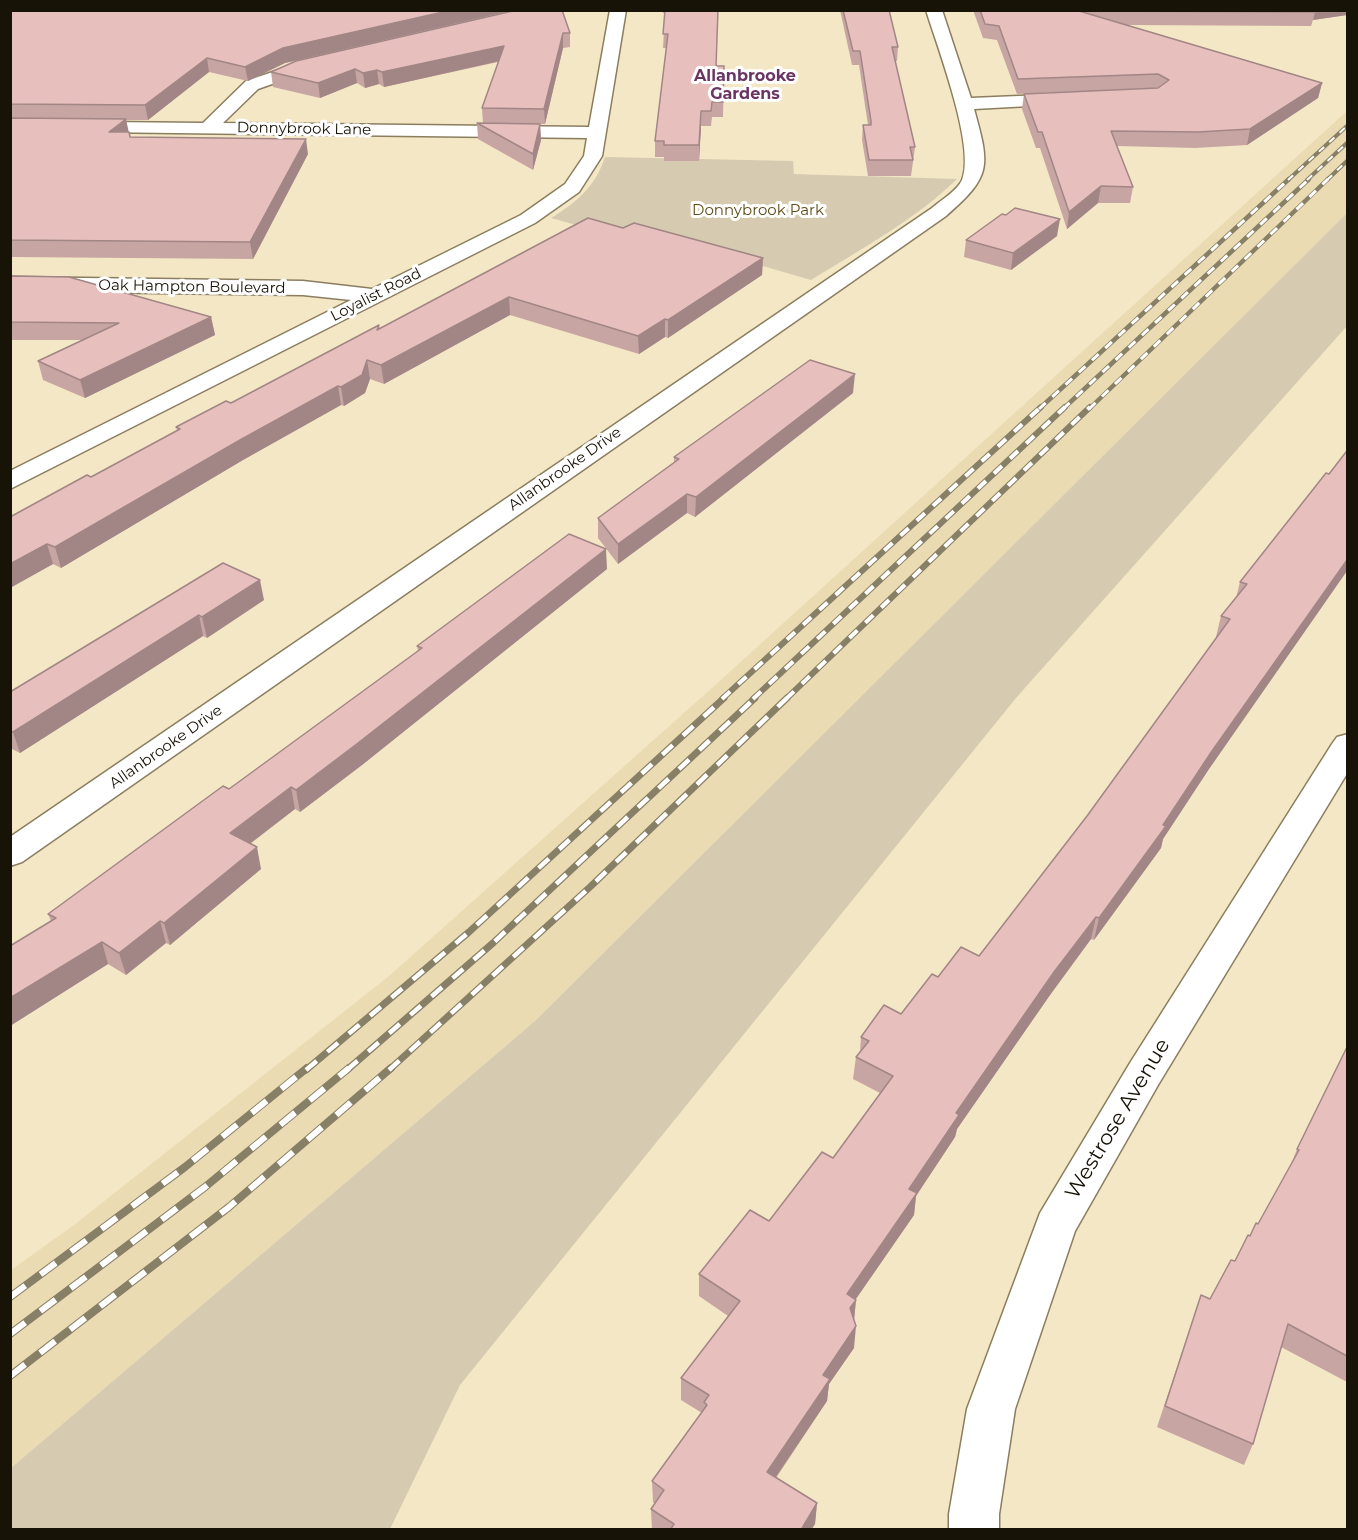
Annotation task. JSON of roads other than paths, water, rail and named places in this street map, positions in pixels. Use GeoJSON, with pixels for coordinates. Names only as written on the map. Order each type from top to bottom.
{"type":"FeatureCollection","features":[{"type":"Feature","properties":{"kind":"street","name":"Loyalist Road"},"geometry":{"type":"LineString","coordinates":[[10,481],[528,219],[557,201],[572,188],[590,162],[598,134],[618,10]]}},
{"type":"Feature","properties":{"kind":"street","name":"Allanbrooke Drive"},"geometry":{"type":"LineString","coordinates":[[10,854],[939,212],[961,194],[972,180],[975,167],[964,104],[934,10]]}},
{"type":"Feature","properties":{"kind":"street"},"geometry":{"type":"LineString","coordinates":[[208,128],[242,92],[252,85],[292,69],[332,58]]}},
{"type":"Feature","properties":{"kind":"street"},"geometry":{"type":"LineString","coordinates":[[964,104],[1080,99]]}},
{"type":"Feature","properties":{"kind":"street","name":"Donnybrook Lane"},"geometry":{"type":"LineString","coordinates":[[10,126],[598,134]]}},
{"type":"Feature","properties":{"kind":"street","name":"Oak Hampton Boulevard"},"geometry":{"type":"LineString","coordinates":[[10,284],[303,288],[374,296]]}},
{"type":"Feature","properties":{"kind":"street","name":"Westrose Avenue"},"geometry":{"type":"LineString","coordinates":[[974,1530],[974,1514],[991,1409],[1055,1226],[1144,1074],[1347,744]]}},
{"type":"Feature","properties":{"kind":"railway"},"geometry":{"type":"LineString","coordinates":[[1288,180],[1348,125]]}},
{"type":"Feature","properties":{"kind":"railway"},"geometry":{"type":"LineString","coordinates":[[1307,180],[1348,142]]}},
{"type":"Feature","properties":{"kind":"railway"},"geometry":{"type":"LineString","coordinates":[[1327,180],[1348,160]]}},
{"type":"Feature","properties":{"kind":"railway"},"geometry":{"type":"LineString","coordinates":[[1039,409],[1289,179]]}},
{"type":"Feature","properties":{"kind":"railway"},"geometry":{"type":"LineString","coordinates":[[1063,409],[1309,179]]}},
{"type":"Feature","properties":{"kind":"railway"},"geometry":{"type":"LineString","coordinates":[[1089,409],[1328,179]]}},
{"type":"Feature","properties":{"kind":"railway"},"geometry":{"type":"LineString","coordinates":[[722,699],[1041,407]]}},
{"type":"Feature","properties":{"kind":"railway"},"geometry":{"type":"LineString","coordinates":[[753,699],[1065,407]]}},
{"type":"Feature","properties":{"kind":"railway"},"geometry":{"type":"LineString","coordinates":[[786,699],[1090,407]]}},
{"type":"Feature","properties":{"kind":"railway"},"geometry":{"type":"LineString","coordinates":[[306,1070],[469,932],[724,698]]}},
{"type":"Feature","properties":{"kind":"railway"},"geometry":{"type":"LineString","coordinates":[[347,1070],[493,943],[755,698]]}},
{"type":"Feature","properties":{"kind":"railway"},"geometry":{"type":"LineString","coordinates":[[389,1070],[590,887],[787,698]]}},
{"type":"Feature","properties":{"kind":"railway"},"geometry":{"type":"LineString","coordinates":[[10,1297],[185,1167],[307,1068]]}},
{"type":"Feature","properties":{"kind":"railway"},"geometry":{"type":"LineString","coordinates":[[10,1334],[205,1187],[349,1068]]}},
{"type":"Feature","properties":{"kind":"railway"},"geometry":{"type":"LineString","coordinates":[[10,1376],[229,1207],[391,1068]]}},
{"type":"Feature","properties":{"kind":"district","name":"Allanbrooke Gardens"},"geometry":{"type":"Point","coordinates":[745,85]}},
{"type":"Feature","properties":{"kind":"park label","name":"Donnybrook Park"},"geometry":{"type":"Point","coordinates":[758,211]}}]}
